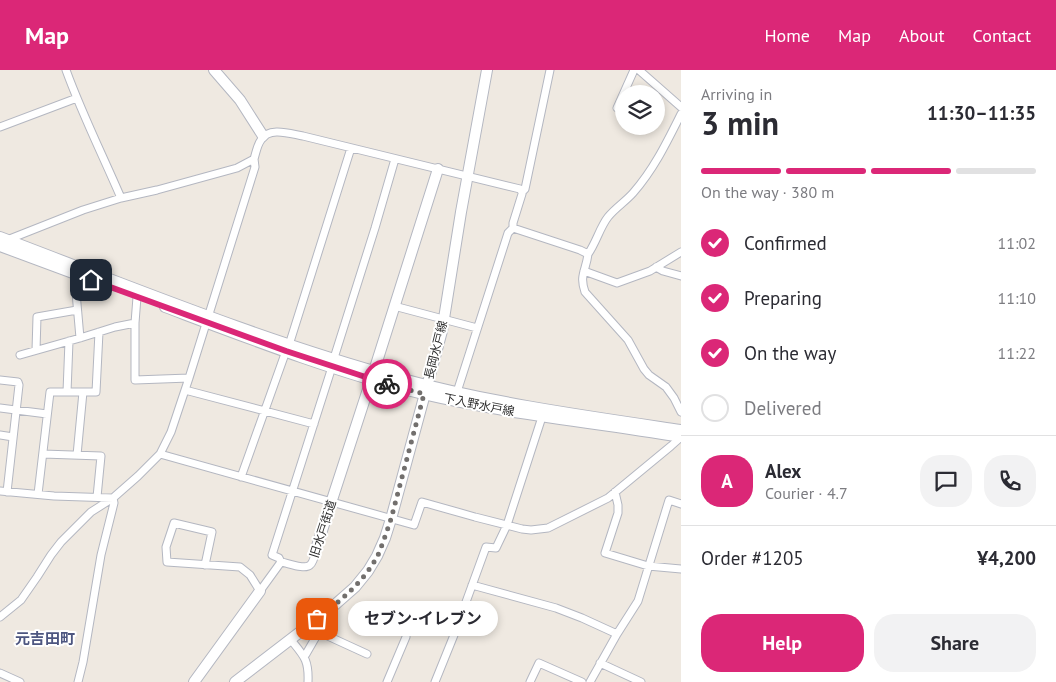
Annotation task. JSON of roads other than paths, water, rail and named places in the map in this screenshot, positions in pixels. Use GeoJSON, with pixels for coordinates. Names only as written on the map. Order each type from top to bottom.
{"type":"FeatureCollection","features":[{"type":"Feature","properties":{"kind":"main road"},"geometry":{"type":"LineString","coordinates":[[214,70],[240,100],[263,136]]}},
{"type":"Feature","properties":{"kind":"main road","name":"長岡水戸線"},"geometry":{"type":"LineString","coordinates":[[235,682],[291,640],[355,587],[368,571],[385,538],[444,319],[487,70]]}},
{"type":"Feature","properties":{"kind":"main road","name":"旧水戸街道"},"geometry":{"type":"LineString","coordinates":[[316,549],[438,169]]}},
{"type":"Feature","properties":{"kind":"main road","name":"下入野水戸線"},"geometry":{"type":"LineString","coordinates":[[2,242],[76,274],[207,319]]}},
{"type":"Feature","properties":{"kind":"main road","name":"下入野水戸線"},"geometry":{"type":"LineString","coordinates":[[2,242],[287,348],[474,405],[681,437]]}},
{"type":"Feature","properties":{"kind":"main road","name":"下入野水戸線"},"geometry":{"type":"LineString","coordinates":[[426,389],[457,392],[545,410],[681,430]]}},
{"type":"Feature","properties":{"kind":"main road"},"geometry":{"type":"LineString","coordinates":[[194,682],[260,591]]}},
{"type":"Feature","properties":{"kind":"street"},"geometry":{"type":"LineString","coordinates":[[66,70],[121,198]]}},
{"type":"Feature","properties":{"kind":"street"},"geometry":{"type":"LineString","coordinates":[[457,392],[508,233],[513,228],[522,192],[525,189],[550,70]]}},
{"type":"Feature","properties":{"kind":"street"},"geometry":{"type":"LineString","coordinates":[[627,85],[634,70]]}},
{"type":"Feature","properties":{"kind":"street"},"geometry":{"type":"LineString","coordinates":[[639,70],[681,107]]}},
{"type":"Feature","properties":{"kind":"street"},"geometry":{"type":"LineString","coordinates":[[0,127],[77,98]]}},
{"type":"Feature","properties":{"kind":"street"},"geometry":{"type":"LineString","coordinates":[[681,114],[650,172],[633,193],[606,219],[588,254],[582,278],[585,292],[628,340],[649,375],[666,387],[681,412]]}},
{"type":"Feature","properties":{"kind":"street"},"geometry":{"type":"LineString","coordinates":[[0,618],[21,600],[50,555],[61,542],[92,512],[113,498],[138,476],[160,454],[171,432],[189,378],[255,166],[254,159],[263,136],[275,132],[303,136],[520,189],[522,192]]}},
{"type":"Feature","properties":{"kind":"street"},"geometry":{"type":"LineString","coordinates":[[241,477],[287,348],[351,148]]}},
{"type":"Feature","properties":{"kind":"street"},"geometry":{"type":"LineString","coordinates":[[2,242],[66,216],[121,198],[237,168],[254,159]]}},
{"type":"Feature","properties":{"kind":"street"},"geometry":{"type":"LineString","coordinates":[[205,565],[212,532],[174,523],[166,547],[168,562],[205,565],[240,567],[250,575],[260,591],[281,562],[279,558],[272,555],[376,228],[395,159]]}},
{"type":"Feature","properties":{"kind":"street"},"geometry":{"type":"LineString","coordinates":[[513,228],[588,254]]}},
{"type":"Feature","properties":{"kind":"street"},"geometry":{"type":"LineString","coordinates":[[584,271],[617,283],[650,271],[681,252]]}},
{"type":"Feature","properties":{"kind":"street"},"geometry":{"type":"LineString","coordinates":[[656,267],[681,276]]}},
{"type":"Feature","properties":{"kind":"street"},"geometry":{"type":"LineString","coordinates":[[76,274],[80,338]]}},
{"type":"Feature","properties":{"kind":"street"},"geometry":{"type":"LineString","coordinates":[[137,296],[135,380],[189,378]]}},
{"type":"Feature","properties":{"kind":"street"},"geometry":{"type":"LineString","coordinates":[[394,306],[477,328]]}},
{"type":"Feature","properties":{"kind":"street"},"geometry":{"type":"LineString","coordinates":[[36,350],[37,317],[77,310]]}},
{"type":"Feature","properties":{"kind":"street"},"geometry":{"type":"LineString","coordinates":[[20,355],[115,327],[136,324]]}},
{"type":"Feature","properties":{"kind":"street"},"geometry":{"type":"LineString","coordinates":[[38,494],[50,392],[96,392],[99,332]]}},
{"type":"Feature","properties":{"kind":"street"},"geometry":{"type":"LineString","coordinates":[[67,392],[68,342]]}},
{"type":"Feature","properties":{"kind":"street"},"geometry":{"type":"LineString","coordinates":[[0,380],[18,382],[19,386],[4,491],[54,496],[113,498]]}},
{"type":"Feature","properties":{"kind":"street"},"geometry":{"type":"LineString","coordinates":[[185,390],[314,424]]}},
{"type":"Feature","properties":{"kind":"street"},"geometry":{"type":"LineString","coordinates":[[77,455],[83,392]]}},
{"type":"Feature","properties":{"kind":"street"},"geometry":{"type":"LineString","coordinates":[[0,408],[47,414]]}},
{"type":"Feature","properties":{"kind":"street"},"geometry":{"type":"LineString","coordinates":[[435,682],[486,547],[496,548],[507,526],[542,417]]}},
{"type":"Feature","properties":{"kind":"street"},"geometry":{"type":"LineString","coordinates":[[0,435],[13,437]]}},
{"type":"Feature","properties":{"kind":"street"},"geometry":{"type":"LineString","coordinates":[[160,454],[414,525],[422,502],[507,526],[531,530],[548,528],[594,505],[615,492],[681,437]]}},
{"type":"Feature","properties":{"kind":"street"},"geometry":{"type":"LineString","coordinates":[[43,454],[102,456],[97,497]]}},
{"type":"Feature","properties":{"kind":"street"},"geometry":{"type":"LineString","coordinates":[[615,492],[618,513],[605,553],[648,566],[681,569]]}},
{"type":"Feature","properties":{"kind":"street"},"geometry":{"type":"LineString","coordinates":[[78,682],[101,555],[114,503],[113,498]]}},
{"type":"Feature","properties":{"kind":"street"},"geometry":{"type":"LineString","coordinates":[[590,682],[616,634],[638,601],[668,500],[681,504]]}},
{"type":"Feature","properties":{"kind":"street","name":"旧水戸街道"},"geometry":{"type":"LineString","coordinates":[[281,562],[303,567],[310,566],[316,549]]}},
{"type":"Feature","properties":{"kind":"street"},"geometry":{"type":"LineString","coordinates":[[472,585],[556,608],[616,634]]}},
{"type":"Feature","properties":{"kind":"street"},"geometry":{"type":"LineString","coordinates":[[304,656],[329,614],[330,609]]}},
{"type":"Feature","properties":{"kind":"street"},"geometry":{"type":"LineString","coordinates":[[319,632],[367,654]]}},
{"type":"Feature","properties":{"kind":"street"},"geometry":{"type":"LineString","coordinates":[[387,682],[406,637]]}},
{"type":"Feature","properties":{"kind":"street"},"geometry":{"type":"LineString","coordinates":[[291,640],[304,656],[308,666],[308,682]]}},
{"type":"Feature","properties":{"kind":"street"},"geometry":{"type":"LineString","coordinates":[[600,663],[642,682]]}},
{"type":"Feature","properties":{"kind":"street"},"geometry":{"type":"LineString","coordinates":[[530,682],[540,664],[582,682]]}},
{"type":"Feature","properties":{"kind":"street"},"geometry":{"type":"LineString","coordinates":[[0,673],[20,682]]}},
{"type":"Feature","properties":{"kind":"place","name":"セブン-イレブン"},"geometry":{"type":"Point","coordinates":[317,619]}},
{"type":"Feature","properties":{"kind":"district","name":"元吉田町"},"geometry":{"type":"Point","coordinates":[45,639]}}]}
